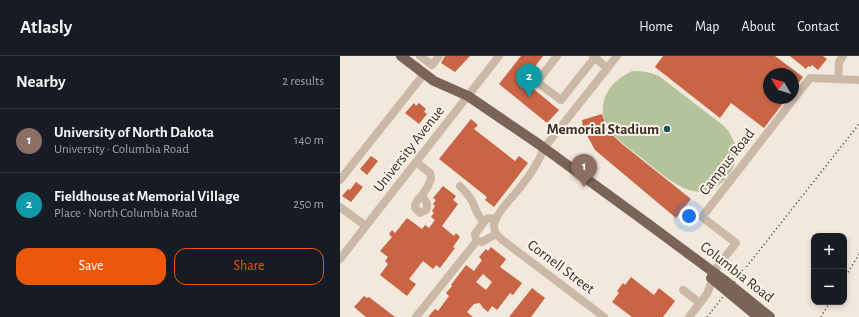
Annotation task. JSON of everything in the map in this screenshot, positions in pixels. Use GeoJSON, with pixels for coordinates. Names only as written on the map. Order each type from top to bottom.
{"type":"FeatureCollection","features":[{"type":"Feature","properties":{"kind":"main road","name":"Columbia Road"},"geometry":{"type":"LineString","coordinates":[[401,56],[434,81],[468,96],[544,148],[724,280],[770,317]]}},
{"type":"Feature","properties":{"kind":"main road","name":"Columbia Road"},"geometry":{"type":"LineString","coordinates":[[647,223],[758,317]]}},
{"type":"Feature","properties":{"kind":"street"},"geometry":{"type":"LineString","coordinates":[[420,56],[432,65],[439,56]]}},
{"type":"Feature","properties":{"kind":"street","name":"University Avenue"},"geometry":{"type":"LineString","coordinates":[[340,259],[499,56]]}},
{"type":"Feature","properties":{"kind":"street"},"geometry":{"type":"LineString","coordinates":[[557,56],[537,82],[561,100],[594,56],[608,68]]}},
{"type":"Feature","properties":{"kind":"street"},"geometry":{"type":"LineString","coordinates":[[496,220],[488,218],[484,222],[474,234],[476,240],[482,242],[499,236],[494,228],[496,220],[539,160],[544,148],[617,56]]}},
{"type":"Feature","properties":{"kind":"street"},"geometry":{"type":"LineString","coordinates":[[838,58],[838,79],[859,80]]}},
{"type":"Feature","properties":{"kind":"street"},"geometry":{"type":"LineString","coordinates":[[340,180],[424,74]]}},
{"type":"Feature","properties":{"kind":"street","name":"Campus Road"},"geometry":{"type":"LineString","coordinates":[[689,317],[707,294],[717,268],[736,243],[702,217],[810,78],[838,79]]}},
{"type":"Feature","properties":{"kind":"street"},"geometry":{"type":"LineString","coordinates":[[416,162],[430,174],[431,179],[421,196]]}},
{"type":"Feature","properties":{"kind":"street"},"geometry":{"type":"LineString","coordinates":[[460,186],[472,201],[478,216],[484,222]]}},
{"type":"Feature","properties":{"kind":"street"},"geometry":{"type":"LineString","coordinates":[[340,207],[366,226]]}},
{"type":"Feature","properties":{"kind":"street","name":"Cornell Street"},"geometry":{"type":"LineString","coordinates":[[499,236],[604,317]]}},
{"type":"Feature","properties":{"kind":"street"},"geometry":{"type":"LineString","coordinates":[[416,317],[475,243]]}},
{"type":"Feature","properties":{"kind":"street"},"geometry":{"type":"LineString","coordinates":[[683,290],[700,303]]}},
{"type":"Feature","properties":{"kind":"green space","name":"Memorial Stadium"},"geometry":{"type":"Polygon","coordinates":[[[632,71],[646,72],[659,76],[724,126],[729,132],[738,150],[733,169],[719,185],[713,189],[702,192],[695,192],[683,187],[660,173],[622,143],[611,132],[604,119],[603,104],[605,97],[613,84],[632,71]]]}},
{"type":"Feature","properties":{"kind":"building"},"geometry":{"type":"Polygon","coordinates":[[[445,56],[470,56],[455,72],[441,63],[445,56]]]}},
{"type":"Feature","properties":{"kind":"building"},"geometry":{"type":"Polygon","coordinates":[[[521,56],[543,56],[524,81],[559,110],[547,123],[499,84],[521,56]]]}},
{"type":"Feature","properties":{"kind":"building"},"geometry":{"type":"Polygon","coordinates":[[[663,56],[775,56],[791,68],[763,68],[763,104],[782,104],[764,128],[731,103],[720,118],[655,67],[663,56]]]}},
{"type":"Feature","properties":{"kind":"building"},"geometry":{"type":"Polygon","coordinates":[[[790,56],[823,56],[827,59],[818,70],[812,65],[810,67],[808,66],[806,69],[790,56]]]}},
{"type":"Feature","properties":{"kind":"building"},"geometry":{"type":"Polygon","coordinates":[[[799,74],[803,77],[799,82],[799,74]]]}},
{"type":"Feature","properties":{"kind":"building"},"geometry":{"type":"Polygon","coordinates":[[[414,103],[416,106],[419,103],[426,109],[424,112],[427,114],[419,124],[405,113],[414,103]]]}},
{"type":"Feature","properties":{"kind":"building"},"geometry":{"type":"Polygon","coordinates":[[[602,114],[607,130],[622,144],[691,199],[676,218],[595,150],[583,128],[582,120],[602,114]]]}},
{"type":"Feature","properties":{"kind":"building"},"geometry":{"type":"Polygon","coordinates":[[[471,119],[478,125],[474,129],[515,161],[519,156],[528,163],[494,207],[485,200],[487,197],[439,159],[471,119]]]}},
{"type":"Feature","properties":{"kind":"building"},"geometry":{"type":"Polygon","coordinates":[[[371,156],[378,161],[367,175],[360,169],[371,156]]]}},
{"type":"Feature","properties":{"kind":"building"},"geometry":{"type":"Polygon","coordinates":[[[356,182],[363,187],[351,202],[342,196],[348,189],[350,190],[356,182]]]}},
{"type":"Feature","properties":{"kind":"building"},"geometry":{"type":"Polygon","coordinates":[[[443,186],[456,196],[453,200],[458,204],[442,226],[454,236],[456,233],[460,237],[453,247],[455,248],[440,268],[436,265],[433,269],[423,261],[409,279],[416,284],[407,296],[380,275],[388,264],[385,261],[388,257],[380,251],[392,237],[389,234],[392,230],[395,233],[407,218],[422,229],[425,225],[429,228],[435,220],[431,217],[434,213],[432,211],[435,206],[433,204],[436,200],[433,198],[443,186]]]}},
{"type":"Feature","properties":{"kind":"building"},"geometry":{"type":"Polygon","coordinates":[[[491,247],[506,259],[500,267],[522,283],[513,295],[510,293],[497,310],[492,306],[488,312],[480,303],[474,304],[467,312],[473,317],[428,317],[435,309],[438,311],[449,296],[446,293],[466,265],[474,271],[482,260],[479,257],[486,249],[488,251],[491,247]],[[483,274],[476,282],[486,290],[492,282],[483,274]]]}},
{"type":"Feature","properties":{"kind":"building"},"geometry":{"type":"Polygon","coordinates":[[[631,277],[654,295],[659,288],[675,301],[663,317],[632,317],[612,302],[619,293],[617,291],[623,283],[625,285],[631,277]]]}},
{"type":"Feature","properties":{"kind":"building"},"geometry":{"type":"Polygon","coordinates":[[[532,288],[545,298],[531,317],[509,317],[532,288]]]}},
{"type":"Feature","properties":{"kind":"building"},"geometry":{"type":"Polygon","coordinates":[[[364,296],[367,298],[369,297],[395,317],[366,317],[354,307],[364,296]]]}},
{"type":"Feature","properties":{"kind":"railway"},"geometry":{"type":"LineString","coordinates":[[707,317],[859,124]]}},
{"type":"Feature","properties":{"kind":"railway"},"geometry":{"type":"LineString","coordinates":[[847,274],[859,254]]}},
{"type":"Feature","properties":{"kind":"railway"},"geometry":{"type":"LineString","coordinates":[[821,317],[828,305]]}},
{"type":"Feature","properties":{"kind":"place","name":"Fieldhouse at Memorial Village"},"geometry":{"type":"Point","coordinates":[529,97]}},
{"type":"Feature","properties":{"kind":"place","name":"Memorial Stadium"},"geometry":{"type":"Point","coordinates":[667,129]}},
{"type":"Feature","properties":{"kind":"place","name":"University of North Dakota"},"geometry":{"type":"Point","coordinates":[584,187]}}]}
